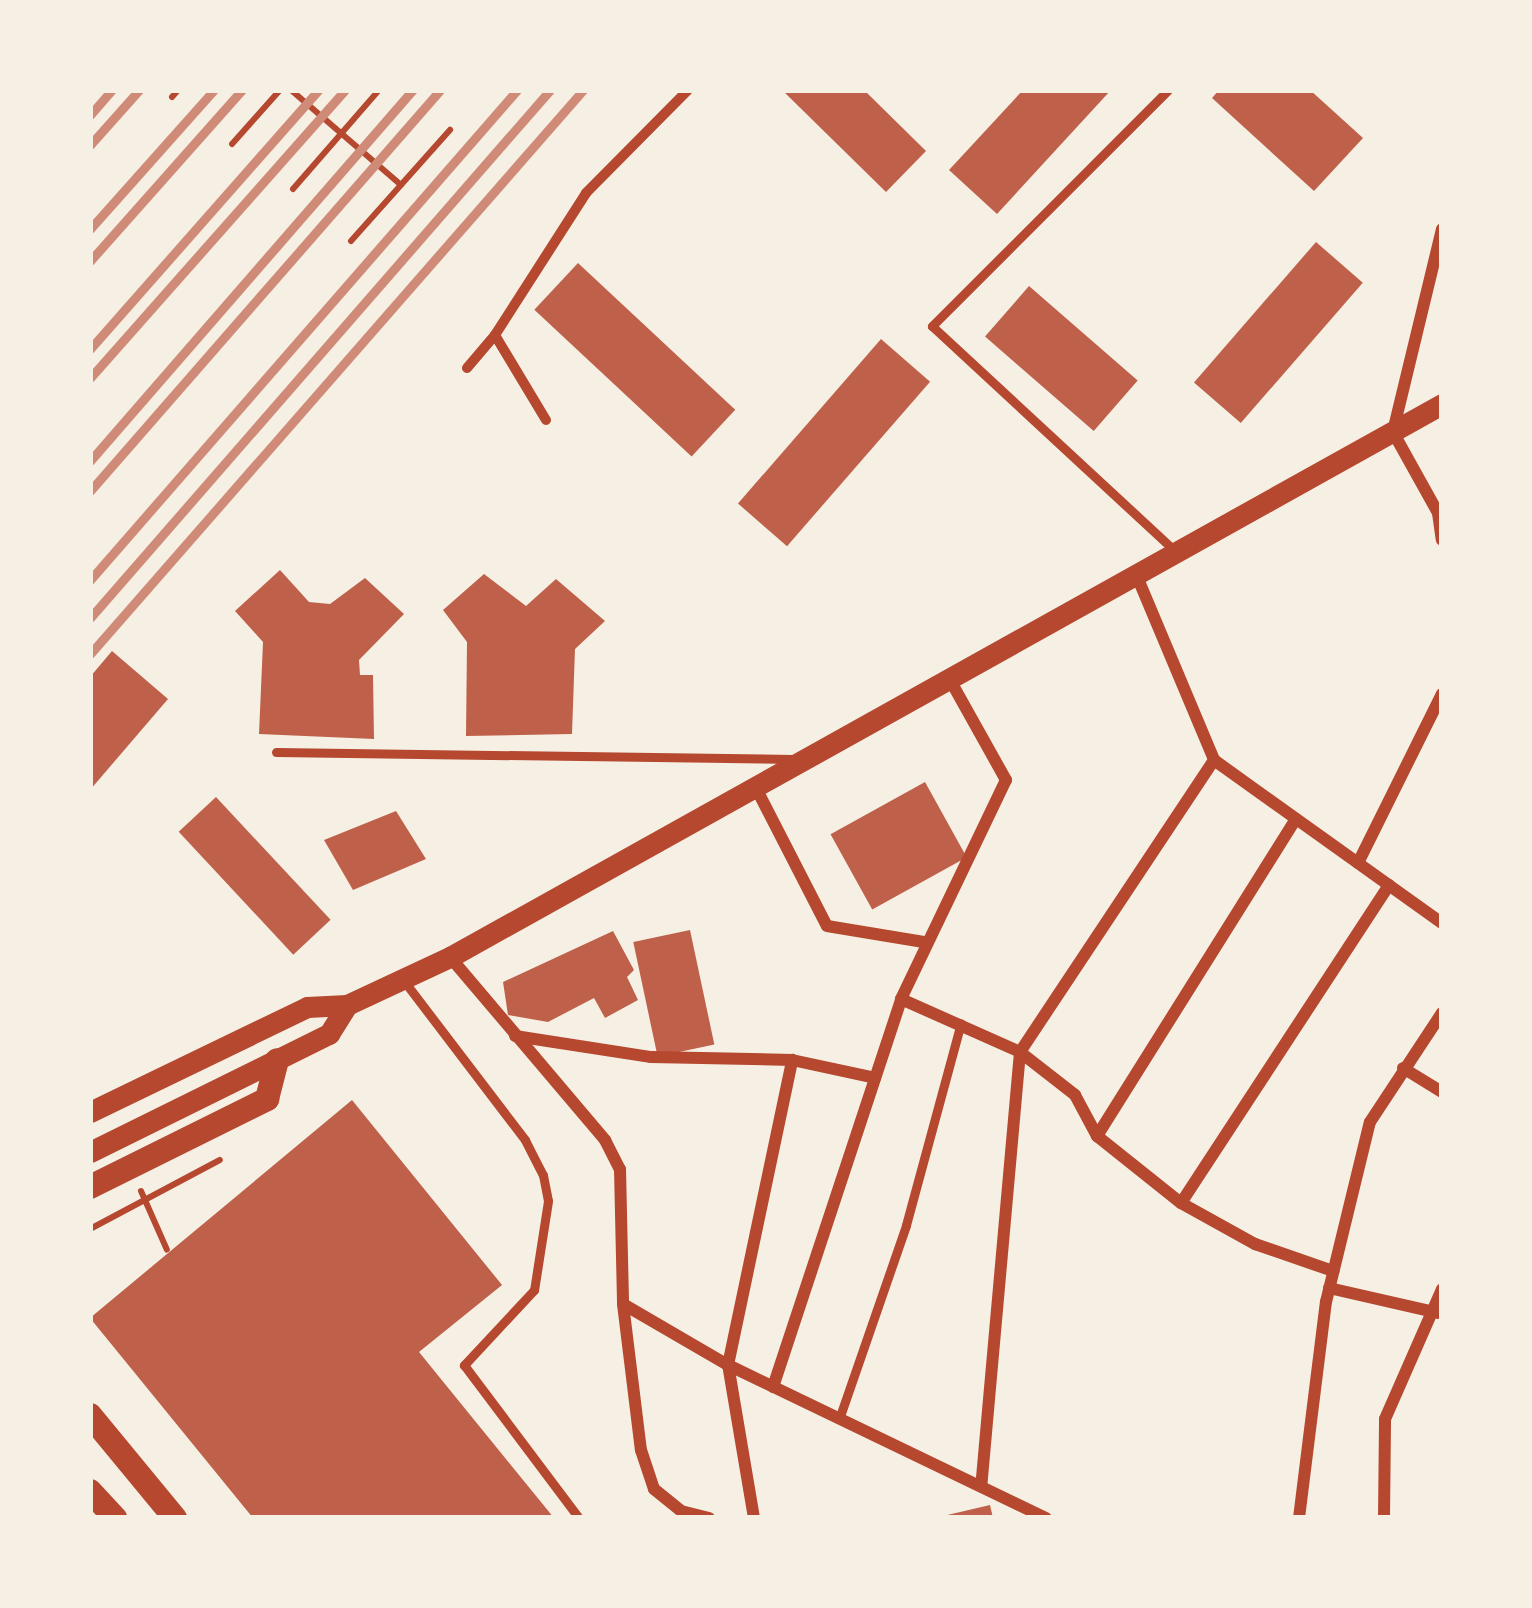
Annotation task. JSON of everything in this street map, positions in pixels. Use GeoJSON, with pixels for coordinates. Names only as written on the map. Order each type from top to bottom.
{"type":"FeatureCollection","features":[{"type":"Feature","properties":{"kind":"main road"},"geometry":{"type":"LineString","coordinates":[[90,1187],[267,1099],[277,1060]]}},
{"type":"Feature","properties":{"kind":"main road"},"geometry":{"type":"LineString","coordinates":[[90,1414],[176,1518]]}},
{"type":"Feature","properties":{"kind":"main road"},"geometry":{"type":"LineString","coordinates":[[90,1491],[115,1518]]}},
{"type":"Feature","properties":{"kind":"street"},"geometry":{"type":"LineString","coordinates":[[466,368],[495,335],[586,193],[688,90]]}},
{"type":"Feature","properties":{"kind":"street"},"geometry":{"type":"LineString","coordinates":[[1442,229],[1393,432],[1438,513],[1442,540]]}},
{"type":"Feature","properties":{"kind":"street"},"geometry":{"type":"LineString","coordinates":[[495,335],[546,420]]}},
{"type":"Feature","properties":{"kind":"street"},"geometry":{"type":"LineString","coordinates":[[90,1112],[307,1006],[347,1005],[450,957],[1442,404]]}},
{"type":"Feature","properties":{"kind":"street"},"geometry":{"type":"LineString","coordinates":[[1136,574],[1214,760],[1442,923]]}},
{"type":"Feature","properties":{"kind":"street"},"geometry":{"type":"LineString","coordinates":[[773,1387],[901,999],[1006,781],[948,677]]}},
{"type":"Feature","properties":{"kind":"street"},"geometry":{"type":"LineString","coordinates":[[1358,863],[1442,694]]}},
{"type":"Feature","properties":{"kind":"street"},"geometry":{"type":"LineString","coordinates":[[981,1486],[1020,1052],[1214,760]]}},
{"type":"Feature","properties":{"kind":"street"},"geometry":{"type":"LineString","coordinates":[[755,784],[827,926],[925,942]]}},
{"type":"Feature","properties":{"kind":"street"},"geometry":{"type":"LineString","coordinates":[[1097,1136],[1296,818]]}},
{"type":"Feature","properties":{"kind":"street"},"geometry":{"type":"LineString","coordinates":[[1180,1203],[1389,885]]}},
{"type":"Feature","properties":{"kind":"street"},"geometry":{"type":"LineString","coordinates":[[450,957],[605,1140],[620,1169],[623,1304],[641,1450],[654,1489],[681,1511],[709,1518]]}},
{"type":"Feature","properties":{"kind":"street"},"geometry":{"type":"LineString","coordinates":[[901,999],[1020,1052],[1075,1094],[1097,1136],[1180,1203],[1255,1244],[1334,1270]]}},
{"type":"Feature","properties":{"kind":"street"},"geometry":{"type":"LineString","coordinates":[[90,1152],[329,1034],[347,1005]]}},
{"type":"Feature","properties":{"kind":"street"},"geometry":{"type":"LineString","coordinates":[[1299,1518],[1329,1288],[1370,1122],[1442,1012]]}},
{"type":"Feature","properties":{"kind":"street"},"geometry":{"type":"LineString","coordinates":[[515,1036],[651,1057],[792,1060],[875,1078]]}},
{"type":"Feature","properties":{"kind":"street"},"geometry":{"type":"LineString","coordinates":[[754,1518],[728,1365],[792,1060]]}},
{"type":"Feature","properties":{"kind":"street"},"geometry":{"type":"LineString","coordinates":[[1403,1068],[1442,1092]]}},
{"type":"Feature","properties":{"kind":"street"},"geometry":{"type":"LineString","coordinates":[[1329,1288],[1438,1313]]}},
{"type":"Feature","properties":{"kind":"street"},"geometry":{"type":"LineString","coordinates":[[1384,1518],[1385,1419],[1438,1313],[1442,1289]]}},
{"type":"Feature","properties":{"kind":"street"},"geometry":{"type":"LineString","coordinates":[[623,1304],[728,1365],[1046,1518]]}},
{"type":"Feature","properties":{"kind":"lane"},"geometry":{"type":"LineString","coordinates":[[1168,90],[932,326],[1176,552]]}},
{"type":"Feature","properties":{"kind":"lane"},"geometry":{"type":"LineString","coordinates":[[276,752],[800,760]]}},
{"type":"Feature","properties":{"kind":"lane"},"geometry":{"type":"LineString","coordinates":[[404,981],[525,1140],[543,1175],[548,1201],[534,1291],[464,1365],[579,1518]]}},
{"type":"Feature","properties":{"kind":"lane"},"geometry":{"type":"LineString","coordinates":[[839,1419],[906,1225],[961,1023]]}},
{"type":"Feature","properties":{"kind":"path"},"geometry":{"type":"LineString","coordinates":[[232,144],[280,90]]}},
{"type":"Feature","properties":{"kind":"path"},"geometry":{"type":"LineString","coordinates":[[291,90],[400,185]]}},
{"type":"Feature","properties":{"kind":"path"},"geometry":{"type":"LineString","coordinates":[[293,189],[379,90]]}},
{"type":"Feature","properties":{"kind":"path"},"geometry":{"type":"LineString","coordinates":[[351,241],[450,130]]}},
{"type":"Feature","properties":{"kind":"path"},"geometry":{"type":"LineString","coordinates":[[90,1229],[220,1160]]}},
{"type":"Feature","properties":{"kind":"path"},"geometry":{"type":"LineString","coordinates":[[144,1198],[167,1250]]}},
{"type":"Feature","properties":{"kind":"building"},"geometry":{"type":"Polygon","coordinates":[[[782,90],[864,90],[926,151],[886,192],[782,90]]]}},
{"type":"Feature","properties":{"kind":"building"},"geometry":{"type":"Polygon","coordinates":[[[1023,90],[1111,90],[997,214],[949,170],[1023,90]]]}},
{"type":"Feature","properties":{"kind":"building"},"geometry":{"type":"Polygon","coordinates":[[[1219,90],[1310,90],[1363,138],[1314,191],[1212,98],[1219,90]]]}},
{"type":"Feature","properties":{"kind":"building"},"geometry":{"type":"Polygon","coordinates":[[[1316,242],[1363,283],[1241,423],[1194,382],[1316,242]]]}},
{"type":"Feature","properties":{"kind":"building"},"geometry":{"type":"Polygon","coordinates":[[[578,263],[735,410],[692,456],[534,310],[578,263]]]}},
{"type":"Feature","properties":{"kind":"building"},"geometry":{"type":"Polygon","coordinates":[[[1029,286],[1138,380],[1094,431],[985,337],[1029,286]]]}},
{"type":"Feature","properties":{"kind":"building"},"geometry":{"type":"Polygon","coordinates":[[[881,339],[930,382],[787,546],[738,504],[881,339]]]}},
{"type":"Feature","properties":{"kind":"building"},"geometry":{"type":"Polygon","coordinates":[[[280,570],[309,602],[330,604],[365,578],[404,614],[359,660],[360,675],[373,675],[374,739],[259,734],[263,642],[235,611],[280,570]]]}},
{"type":"Feature","properties":{"kind":"building"},"geometry":{"type":"Polygon","coordinates":[[[484,574],[526,606],[556,579],[605,621],[575,649],[572,734],[466,736],[467,642],[443,610],[484,574]]]}},
{"type":"Feature","properties":{"kind":"building"},"geometry":{"type":"Polygon","coordinates":[[[112,651],[168,699],[90,790],[90,677],[112,651]]]}},
{"type":"Feature","properties":{"kind":"building"},"geometry":{"type":"Polygon","coordinates":[[[925,782],[967,857],[872,910],[831,834],[925,782]]]}},
{"type":"Feature","properties":{"kind":"building"},"geometry":{"type":"Polygon","coordinates":[[[216,797],[331,920],[293,955],[179,832],[216,797]]]}},
{"type":"Feature","properties":{"kind":"building"},"geometry":{"type":"Polygon","coordinates":[[[396,811],[426,859],[353,890],[324,840],[396,811]]]}},
{"type":"Feature","properties":{"kind":"building"},"geometry":{"type":"Polygon","coordinates":[[[690,930],[714,1044],[658,1057],[633,942],[690,930]]]}},
{"type":"Feature","properties":{"kind":"building"},"geometry":{"type":"Polygon","coordinates":[[[613,931],[634,970],[627,977],[638,1000],[605,1018],[594,998],[548,1022],[508,1015],[503,982],[613,931]]]}},
{"type":"Feature","properties":{"kind":"building"},"geometry":{"type":"Polygon","coordinates":[[[352,1100],[502,1285],[419,1352],[554,1518],[253,1518],[90,1318],[352,1100]]]}},
{"type":"Feature","properties":{"kind":"building"},"geometry":{"type":"Polygon","coordinates":[[[990,1505],[993,1518],[943,1518],[943,1516],[990,1505]]]}},
{"type":"Feature","properties":{"kind":"railway"},"geometry":{"type":"LineString","coordinates":[[90,115],[112,90]]}},
{"type":"Feature","properties":{"kind":"railway"},"geometry":{"type":"LineString","coordinates":[[90,145],[139,90]]}},
{"type":"Feature","properties":{"kind":"railway"},"geometry":{"type":"LineString","coordinates":[[90,229],[214,90]]}},
{"type":"Feature","properties":{"kind":"railway"},"geometry":{"type":"LineString","coordinates":[[90,261],[242,90]]}},
{"type":"Feature","properties":{"kind":"railway"},"geometry":{"type":"LineString","coordinates":[[90,349],[318,90]]}},
{"type":"Feature","properties":{"kind":"railway"},"geometry":{"type":"LineString","coordinates":[[90,378],[345,90]]}},
{"type":"Feature","properties":{"kind":"railway"},"geometry":{"type":"LineString","coordinates":[[90,461],[413,90]]}},
{"type":"Feature","properties":{"kind":"railway"},"geometry":{"type":"LineString","coordinates":[[90,491],[440,90]]}},
{"type":"Feature","properties":{"kind":"railway"},"geometry":{"type":"LineString","coordinates":[[90,580],[517,90]]}},
{"type":"Feature","properties":{"kind":"railway"},"geometry":{"type":"LineString","coordinates":[[90,618],[550,90]]}},
{"type":"Feature","properties":{"kind":"railway"},"geometry":{"type":"LineString","coordinates":[[90,654],[583,90]]}}]}
